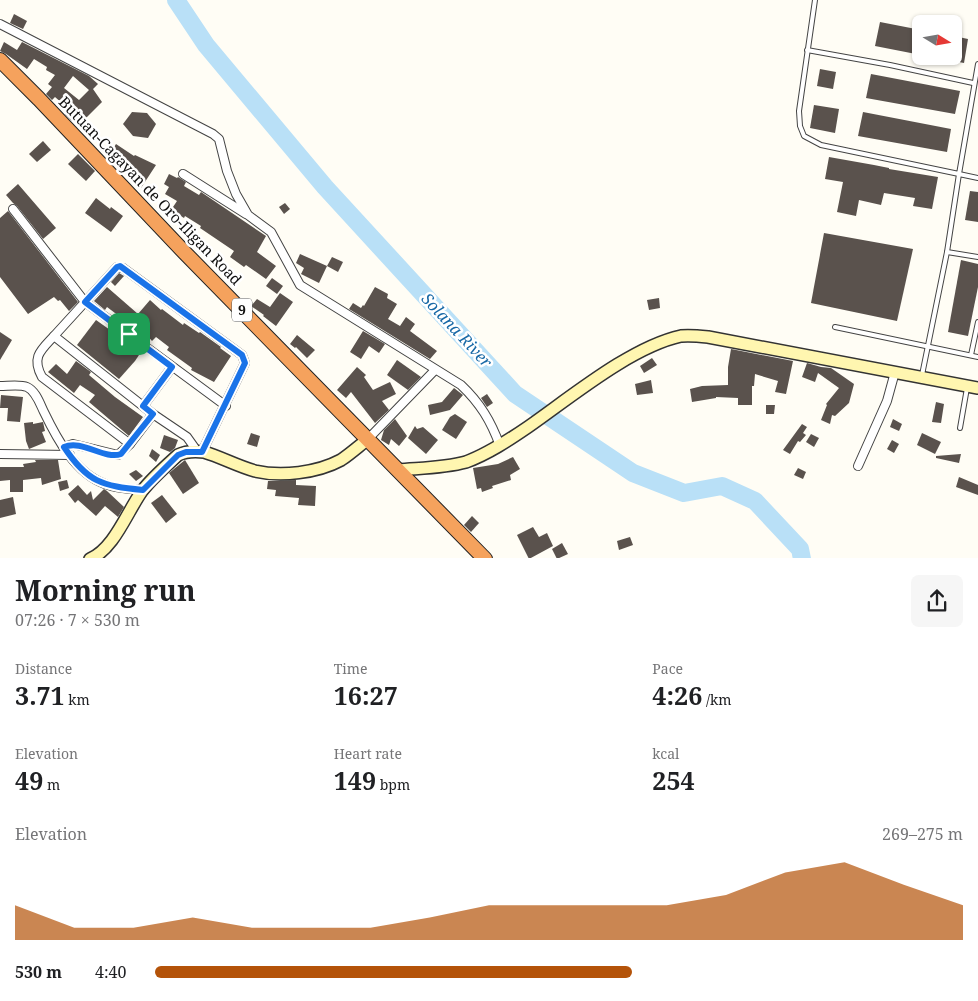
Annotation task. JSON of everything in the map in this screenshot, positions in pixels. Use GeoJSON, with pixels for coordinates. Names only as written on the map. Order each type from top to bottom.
{"type":"FeatureCollection","features":[{"type":"Feature","properties":{"kind":"highway","name":"Butuan-Cagayan de Oro-Iligan Road"},"geometry":{"type":"LineString","coordinates":[[0,60],[185,253],[485,558]]}},
{"type":"Feature","properties":{"kind":"street"},"geometry":{"type":"LineString","coordinates":[[0,24],[213,134],[219,139],[227,171],[236,194],[248,215]]}},
{"type":"Feature","properties":{"kind":"street"},"geometry":{"type":"LineString","coordinates":[[183,174],[272,232],[297,280],[304,288],[461,385],[481,405],[504,443]]}},
{"type":"Feature","properties":{"kind":"street"},"geometry":{"type":"LineString","coordinates":[[13,208],[85,302],[226,406]]}},
{"type":"Feature","properties":{"kind":"street"},"geometry":{"type":"LineString","coordinates":[[90,558],[100,554],[107,546],[143,490],[178,455],[199,451],[226,406],[245,363],[242,355],[120,266],[117,267],[39,353],[37,368],[42,377],[130,444]]}},
{"type":"Feature","properties":{"kind":"street"},"geometry":{"type":"LineString","coordinates":[[54,336],[153,414],[187,437],[199,451],[256,471],[296,473],[319,469],[342,459],[368,438],[435,370]]}},
{"type":"Feature","properties":{"kind":"street"},"geometry":{"type":"LineString","coordinates":[[398,470],[430,468],[466,462],[504,443],[608,372],[651,346],[683,336],[708,337],[973,387]]}},
{"type":"Feature","properties":{"kind":"street"},"geometry":{"type":"LineString","coordinates":[[143,406],[172,367]]}},
{"type":"Feature","properties":{"kind":"street"},"geometry":{"type":"LineString","coordinates":[[858,466],[887,401],[895,372]]}},
{"type":"Feature","properties":{"kind":"street"},"geometry":{"type":"LineString","coordinates":[[0,386],[24,386],[33,392],[64,447],[84,472],[105,485],[143,490]]}},
{"type":"Feature","properties":{"kind":"street"},"geometry":{"type":"LineString","coordinates":[[64,447],[73,444],[116,455],[121,454],[153,414]]}},
{"type":"Feature","properties":{"kind":"street"},"geometry":{"type":"LineString","coordinates":[[0,454],[70,455]]}},
{"type":"Feature","properties":{"kind":"lane"},"geometry":{"type":"LineString","coordinates":[[815,0],[799,111],[800,126],[804,136],[821,145],[978,178]]}},
{"type":"Feature","properties":{"kind":"lane"},"geometry":{"type":"LineString","coordinates":[[807,50],[974,83]]}},
{"type":"Feature","properties":{"kind":"lane"},"geometry":{"type":"LineString","coordinates":[[921,378],[947,252],[978,64]]}},
{"type":"Feature","properties":{"kind":"lane"},"geometry":{"type":"LineString","coordinates":[[947,252],[978,258]]}},
{"type":"Feature","properties":{"kind":"lane"},"geometry":{"type":"LineString","coordinates":[[971,356],[978,322]]}},
{"type":"Feature","properties":{"kind":"lane"},"geometry":{"type":"LineString","coordinates":[[835,327],[978,357]]}},
{"type":"Feature","properties":{"kind":"lane"},"geometry":{"type":"LineString","coordinates":[[960,428],[973,387]]}},
{"type":"Feature","properties":{"kind":"building"},"geometry":{"type":"Polygon","coordinates":[[[14,14],[27,21],[23,29],[10,23],[14,14]]]}},
{"type":"Feature","properties":{"kind":"building"},"geometry":{"type":"Polygon","coordinates":[[[880,22],[912,28],[912,53],[875,46],[880,22]]]}},
{"type":"Feature","properties":{"kind":"building"},"geometry":{"type":"Polygon","coordinates":[[[962,38],[968,39],[964,63],[962,63],[962,38]]]}},
{"type":"Feature","properties":{"kind":"building"},"geometry":{"type":"Polygon","coordinates":[[[4,42],[17,50],[22,42],[89,76],[98,84],[93,89],[102,102],[85,119],[81,115],[72,121],[65,114],[71,111],[55,97],[52,100],[46,94],[52,87],[48,84],[55,75],[46,70],[47,67],[34,59],[27,69],[0,51],[4,42]],[[73,76],[64,88],[79,100],[89,90],[73,76]]]}},
{"type":"Feature","properties":{"kind":"building"},"geometry":{"type":"Polygon","coordinates":[[[820,69],[836,72],[833,89],[817,86],[820,69]]]}},
{"type":"Feature","properties":{"kind":"building"},"geometry":{"type":"Polygon","coordinates":[[[871,74],[960,91],[955,114],[866,98],[871,74]]]}},
{"type":"Feature","properties":{"kind":"building"},"geometry":{"type":"Polygon","coordinates":[[[814,105],[839,109],[835,133],[810,128],[814,105]]]}},
{"type":"Feature","properties":{"kind":"building"},"geometry":{"type":"Polygon","coordinates":[[[132,112],[147,113],[156,124],[148,138],[133,136],[123,124],[132,112]]]}},
{"type":"Feature","properties":{"kind":"building"},"geometry":{"type":"Polygon","coordinates":[[[863,112],[951,129],[947,152],[858,136],[863,112]]]}},
{"type":"Feature","properties":{"kind":"building"},"geometry":{"type":"Polygon","coordinates":[[[43,141],[51,150],[37,162],[29,154],[43,141]]]}},
{"type":"Feature","properties":{"kind":"building"},"geometry":{"type":"Polygon","coordinates":[[[116,144],[134,156],[156,165],[141,188],[133,183],[136,179],[125,173],[126,169],[108,157],[116,144]]]}},
{"type":"Feature","properties":{"kind":"building"},"geometry":{"type":"Polygon","coordinates":[[[78,154],[95,171],[86,181],[68,164],[78,154]]]}},
{"type":"Feature","properties":{"kind":"building"},"geometry":{"type":"Polygon","coordinates":[[[829,157],[938,177],[932,209],[913,206],[915,198],[884,193],[881,205],[859,200],[856,216],[837,212],[843,182],[825,179],[829,157]]]}},
{"type":"Feature","properties":{"kind":"building"},"geometry":{"type":"Polygon","coordinates":[[[169,174],[186,182],[184,186],[199,195],[201,192],[266,236],[257,252],[276,266],[266,279],[246,265],[244,267],[230,257],[234,251],[200,228],[201,226],[171,210],[177,201],[165,194],[169,187],[164,184],[169,174]]]}},
{"type":"Feature","properties":{"kind":"building"},"geometry":{"type":"Polygon","coordinates":[[[18,184],[56,228],[43,239],[6,195],[18,184]]]}},
{"type":"Feature","properties":{"kind":"building"},"geometry":{"type":"Polygon","coordinates":[[[970,191],[978,192],[978,222],[965,220],[970,191]]]}},
{"type":"Feature","properties":{"kind":"building"},"geometry":{"type":"Polygon","coordinates":[[[96,198],[123,216],[111,232],[85,213],[96,198]]]}},
{"type":"Feature","properties":{"kind":"building"},"geometry":{"type":"Polygon","coordinates":[[[285,203],[290,209],[284,214],[279,207],[285,203]]]}},
{"type":"Feature","properties":{"kind":"building"},"geometry":{"type":"Polygon","coordinates":[[[8,211],[78,302],[69,311],[60,300],[58,301],[54,297],[28,314],[0,277],[0,218],[8,211]]]}},
{"type":"Feature","properties":{"kind":"building"},"geometry":{"type":"Polygon","coordinates":[[[824,233],[913,249],[897,321],[811,303],[824,233]]]}},
{"type":"Feature","properties":{"kind":"building"},"geometry":{"type":"Polygon","coordinates":[[[300,254],[327,266],[319,283],[301,274],[304,268],[296,263],[300,254]]]}},
{"type":"Feature","properties":{"kind":"building"},"geometry":{"type":"Polygon","coordinates":[[[332,257],[343,262],[338,272],[327,266],[332,257]]]}},
{"type":"Feature","properties":{"kind":"building"},"geometry":{"type":"Polygon","coordinates":[[[961,260],[978,264],[978,287],[968,336],[948,332],[961,260]]]}},
{"type":"Feature","properties":{"kind":"building"},"geometry":{"type":"Polygon","coordinates":[[[119,273],[124,276],[115,286],[111,282],[119,273]]]}},
{"type":"Feature","properties":{"kind":"building"},"geometry":{"type":"Polygon","coordinates":[[[272,278],[283,286],[277,294],[266,286],[272,278]]]}},
{"type":"Feature","properties":{"kind":"building"},"geometry":{"type":"Polygon","coordinates":[[[107,287],[138,314],[150,300],[183,325],[184,323],[200,332],[221,347],[231,356],[214,382],[191,370],[192,368],[167,350],[169,347],[156,337],[152,341],[144,332],[128,325],[107,307],[105,310],[94,301],[107,287]]]}},
{"type":"Feature","properties":{"kind":"building"},"geometry":{"type":"Polygon","coordinates":[[[375,287],[388,294],[387,298],[397,304],[388,319],[400,326],[406,317],[415,324],[410,331],[437,351],[430,359],[349,309],[353,303],[361,308],[364,306],[375,287]]]}},
{"type":"Feature","properties":{"kind":"building"},"geometry":{"type":"Polygon","coordinates":[[[280,293],[293,302],[276,326],[251,306],[257,299],[270,307],[280,293]]]}},
{"type":"Feature","properties":{"kind":"building"},"geometry":{"type":"Polygon","coordinates":[[[659,298],[660,308],[649,310],[647,300],[659,298]]]}},
{"type":"Feature","properties":{"kind":"building"},"geometry":{"type":"Polygon","coordinates":[[[96,320],[141,352],[119,379],[77,345],[96,320]]]}},
{"type":"Feature","properties":{"kind":"building"},"geometry":{"type":"Polygon","coordinates":[[[363,331],[385,344],[379,353],[369,346],[361,359],[350,352],[363,331]]]}},
{"type":"Feature","properties":{"kind":"building"},"geometry":{"type":"Polygon","coordinates":[[[0,332],[12,340],[0,360],[0,332]]]}},
{"type":"Feature","properties":{"kind":"building"},"geometry":{"type":"Polygon","coordinates":[[[297,335],[315,350],[307,358],[290,344],[297,335]]]}},
{"type":"Feature","properties":{"kind":"building"},"geometry":{"type":"Polygon","coordinates":[[[731,349],[793,361],[786,394],[775,392],[778,381],[755,374],[754,386],[752,386],[752,405],[738,405],[738,398],[716,397],[692,402],[690,389],[702,386],[728,385],[731,349]]]}},
{"type":"Feature","properties":{"kind":"building"},"geometry":{"type":"Polygon","coordinates":[[[652,358],[657,365],[644,373],[640,366],[652,358]]]}},
{"type":"Feature","properties":{"kind":"building"},"geometry":{"type":"Polygon","coordinates":[[[397,360],[421,377],[408,390],[387,375],[397,360]]]}},
{"type":"Feature","properties":{"kind":"building"},"geometry":{"type":"Polygon","coordinates":[[[76,361],[91,372],[89,375],[115,397],[143,417],[129,436],[89,402],[95,395],[80,385],[74,393],[48,372],[56,364],[67,374],[76,361]]]}},
{"type":"Feature","properties":{"kind":"building"},"geometry":{"type":"Polygon","coordinates":[[[807,363],[831,368],[854,384],[849,403],[835,416],[832,415],[830,424],[821,420],[826,404],[839,388],[818,373],[815,382],[802,377],[807,363]]]}},
{"type":"Feature","properties":{"kind":"building"},"geometry":{"type":"Polygon","coordinates":[[[357,367],[366,375],[364,377],[373,390],[390,382],[396,394],[382,401],[389,410],[375,423],[351,392],[346,398],[337,390],[357,367]]]}},
{"type":"Feature","properties":{"kind":"building"},"geometry":{"type":"Polygon","coordinates":[[[651,380],[653,393],[637,395],[635,384],[651,380]]]}},
{"type":"Feature","properties":{"kind":"building"},"geometry":{"type":"Polygon","coordinates":[[[454,388],[463,395],[450,410],[430,415],[428,405],[442,402],[454,388]]]}},
{"type":"Feature","properties":{"kind":"building"},"geometry":{"type":"Polygon","coordinates":[[[487,394],[493,403],[487,407],[481,398],[487,394]]]}},
{"type":"Feature","properties":{"kind":"building"},"geometry":{"type":"Polygon","coordinates":[[[1,395],[23,397],[20,422],[7,421],[8,408],[0,408],[1,395]]]}},
{"type":"Feature","properties":{"kind":"building"},"geometry":{"type":"Polygon","coordinates":[[[936,402],[944,404],[941,423],[932,422],[936,402]]]}},
{"type":"Feature","properties":{"kind":"building"},"geometry":{"type":"Polygon","coordinates":[[[766,405],[775,405],[774,414],[766,414],[766,405]]]}},
{"type":"Feature","properties":{"kind":"building"},"geometry":{"type":"Polygon","coordinates":[[[455,414],[467,422],[456,439],[442,430],[450,417],[455,414]]]}},
{"type":"Feature","properties":{"kind":"building"},"geometry":{"type":"Polygon","coordinates":[[[395,419],[407,436],[399,446],[391,439],[389,445],[381,440],[384,430],[395,419]]]}},
{"type":"Feature","properties":{"kind":"building"},"geometry":{"type":"Polygon","coordinates":[[[893,419],[902,424],[899,431],[890,427],[893,419]]]}},
{"type":"Feature","properties":{"kind":"building"},"geometry":{"type":"Polygon","coordinates":[[[33,422],[33,424],[43,422],[45,431],[42,432],[46,442],[29,449],[24,423],[33,422]]]}},
{"type":"Feature","properties":{"kind":"building"},"geometry":{"type":"Polygon","coordinates":[[[802,424],[807,427],[803,433],[806,435],[800,442],[798,441],[790,454],[783,450],[802,424]]]}},
{"type":"Feature","properties":{"kind":"building"},"geometry":{"type":"Polygon","coordinates":[[[415,426],[417,429],[423,427],[438,440],[426,454],[408,438],[415,426]]]}},
{"type":"Feature","properties":{"kind":"building"},"geometry":{"type":"Polygon","coordinates":[[[251,433],[260,436],[257,447],[247,444],[251,433]]]}},
{"type":"Feature","properties":{"kind":"building"},"geometry":{"type":"Polygon","coordinates":[[[922,433],[941,442],[935,454],[917,445],[922,433]]]}},
{"type":"Feature","properties":{"kind":"building"},"geometry":{"type":"Polygon","coordinates":[[[811,434],[819,438],[814,447],[806,442],[811,434]]]}},
{"type":"Feature","properties":{"kind":"building"},"geometry":{"type":"Polygon","coordinates":[[[164,435],[178,440],[175,448],[170,452],[160,448],[164,435]]]}},
{"type":"Feature","properties":{"kind":"building"},"geometry":{"type":"Polygon","coordinates":[[[892,440],[899,444],[894,453],[887,449],[892,440]]]}},
{"type":"Feature","properties":{"kind":"building"},"geometry":{"type":"Polygon","coordinates":[[[152,449],[160,455],[156,462],[149,456],[152,449]]]}},
{"type":"Feature","properties":{"kind":"building"},"geometry":{"type":"Polygon","coordinates":[[[961,454],[959,463],[936,458],[936,456],[961,454]]]}},
{"type":"Feature","properties":{"kind":"building"},"geometry":{"type":"Polygon","coordinates":[[[513,457],[520,469],[510,475],[511,480],[492,486],[493,488],[482,492],[481,488],[477,489],[473,468],[498,464],[513,457]]]}},
{"type":"Feature","properties":{"kind":"building"},"geometry":{"type":"Polygon","coordinates":[[[35,460],[58,460],[61,479],[42,485],[41,478],[23,480],[23,492],[10,492],[10,480],[0,481],[0,467],[24,467],[23,464],[36,462],[35,460]]]}},
{"type":"Feature","properties":{"kind":"building"},"geometry":{"type":"Polygon","coordinates":[[[185,460],[199,483],[183,494],[169,473],[185,460]]]}},
{"type":"Feature","properties":{"kind":"building"},"geometry":{"type":"Polygon","coordinates":[[[798,468],[806,472],[803,479],[794,475],[798,468]]]}},
{"type":"Feature","properties":{"kind":"building"},"geometry":{"type":"Polygon","coordinates":[[[136,470],[143,476],[136,481],[129,474],[136,470]]]}},
{"type":"Feature","properties":{"kind":"building"},"geometry":{"type":"Polygon","coordinates":[[[959,477],[978,485],[978,495],[956,487],[959,477]]]}},
{"type":"Feature","properties":{"kind":"building"},"geometry":{"type":"Polygon","coordinates":[[[67,480],[69,488],[60,491],[58,482],[67,480]]]}},
{"type":"Feature","properties":{"kind":"building"},"geometry":{"type":"Polygon","coordinates":[[[296,480],[296,485],[316,486],[315,506],[298,505],[299,498],[275,496],[276,490],[267,489],[268,481],[296,480]]]}},
{"type":"Feature","properties":{"kind":"building"},"geometry":{"type":"Polygon","coordinates":[[[78,485],[87,495],[91,491],[93,500],[104,489],[107,491],[124,507],[118,517],[105,506],[96,516],[78,500],[75,503],[68,494],[78,485]]]}},
{"type":"Feature","properties":{"kind":"building"},"geometry":{"type":"Polygon","coordinates":[[[162,495],[177,514],[166,523],[151,503],[162,495]]]}},
{"type":"Feature","properties":{"kind":"building"},"geometry":{"type":"Polygon","coordinates":[[[13,497],[16,514],[0,518],[0,500],[13,497]]]}},
{"type":"Feature","properties":{"kind":"building"},"geometry":{"type":"Polygon","coordinates":[[[472,516],[479,523],[471,532],[464,525],[472,516]]]}},
{"type":"Feature","properties":{"kind":"building"},"geometry":{"type":"Polygon","coordinates":[[[533,527],[539,537],[547,533],[553,546],[528,558],[517,535],[533,527]]]}},
{"type":"Feature","properties":{"kind":"building"},"geometry":{"type":"Polygon","coordinates":[[[630,537],[633,545],[619,550],[617,541],[630,537]]]}},
{"type":"Feature","properties":{"kind":"building"},"geometry":{"type":"Polygon","coordinates":[[[562,543],[568,554],[556,558],[552,549],[562,543]]]}},
{"type":"Feature","properties":{"kind":"waterway","name":"Solana River"},"geometry":{"type":"LineString","coordinates":[[176,0],[206,45],[325,187],[515,394],[633,473],[684,493],[722,486],[755,501],[800,549],[802,558]]}},
{"type":"Feature","properties":{"kind":"route"},"geometry":{"type":"LineString","coordinates":[[120,266],[245,358],[245,363],[226,406],[202,452],[186,452],[178,455],[143,490],[105,485],[94,480],[71,458],[64,447],[73,444],[113,455],[121,454],[153,414],[143,406],[172,367],[129,334],[85,302],[120,266]]}}]}
